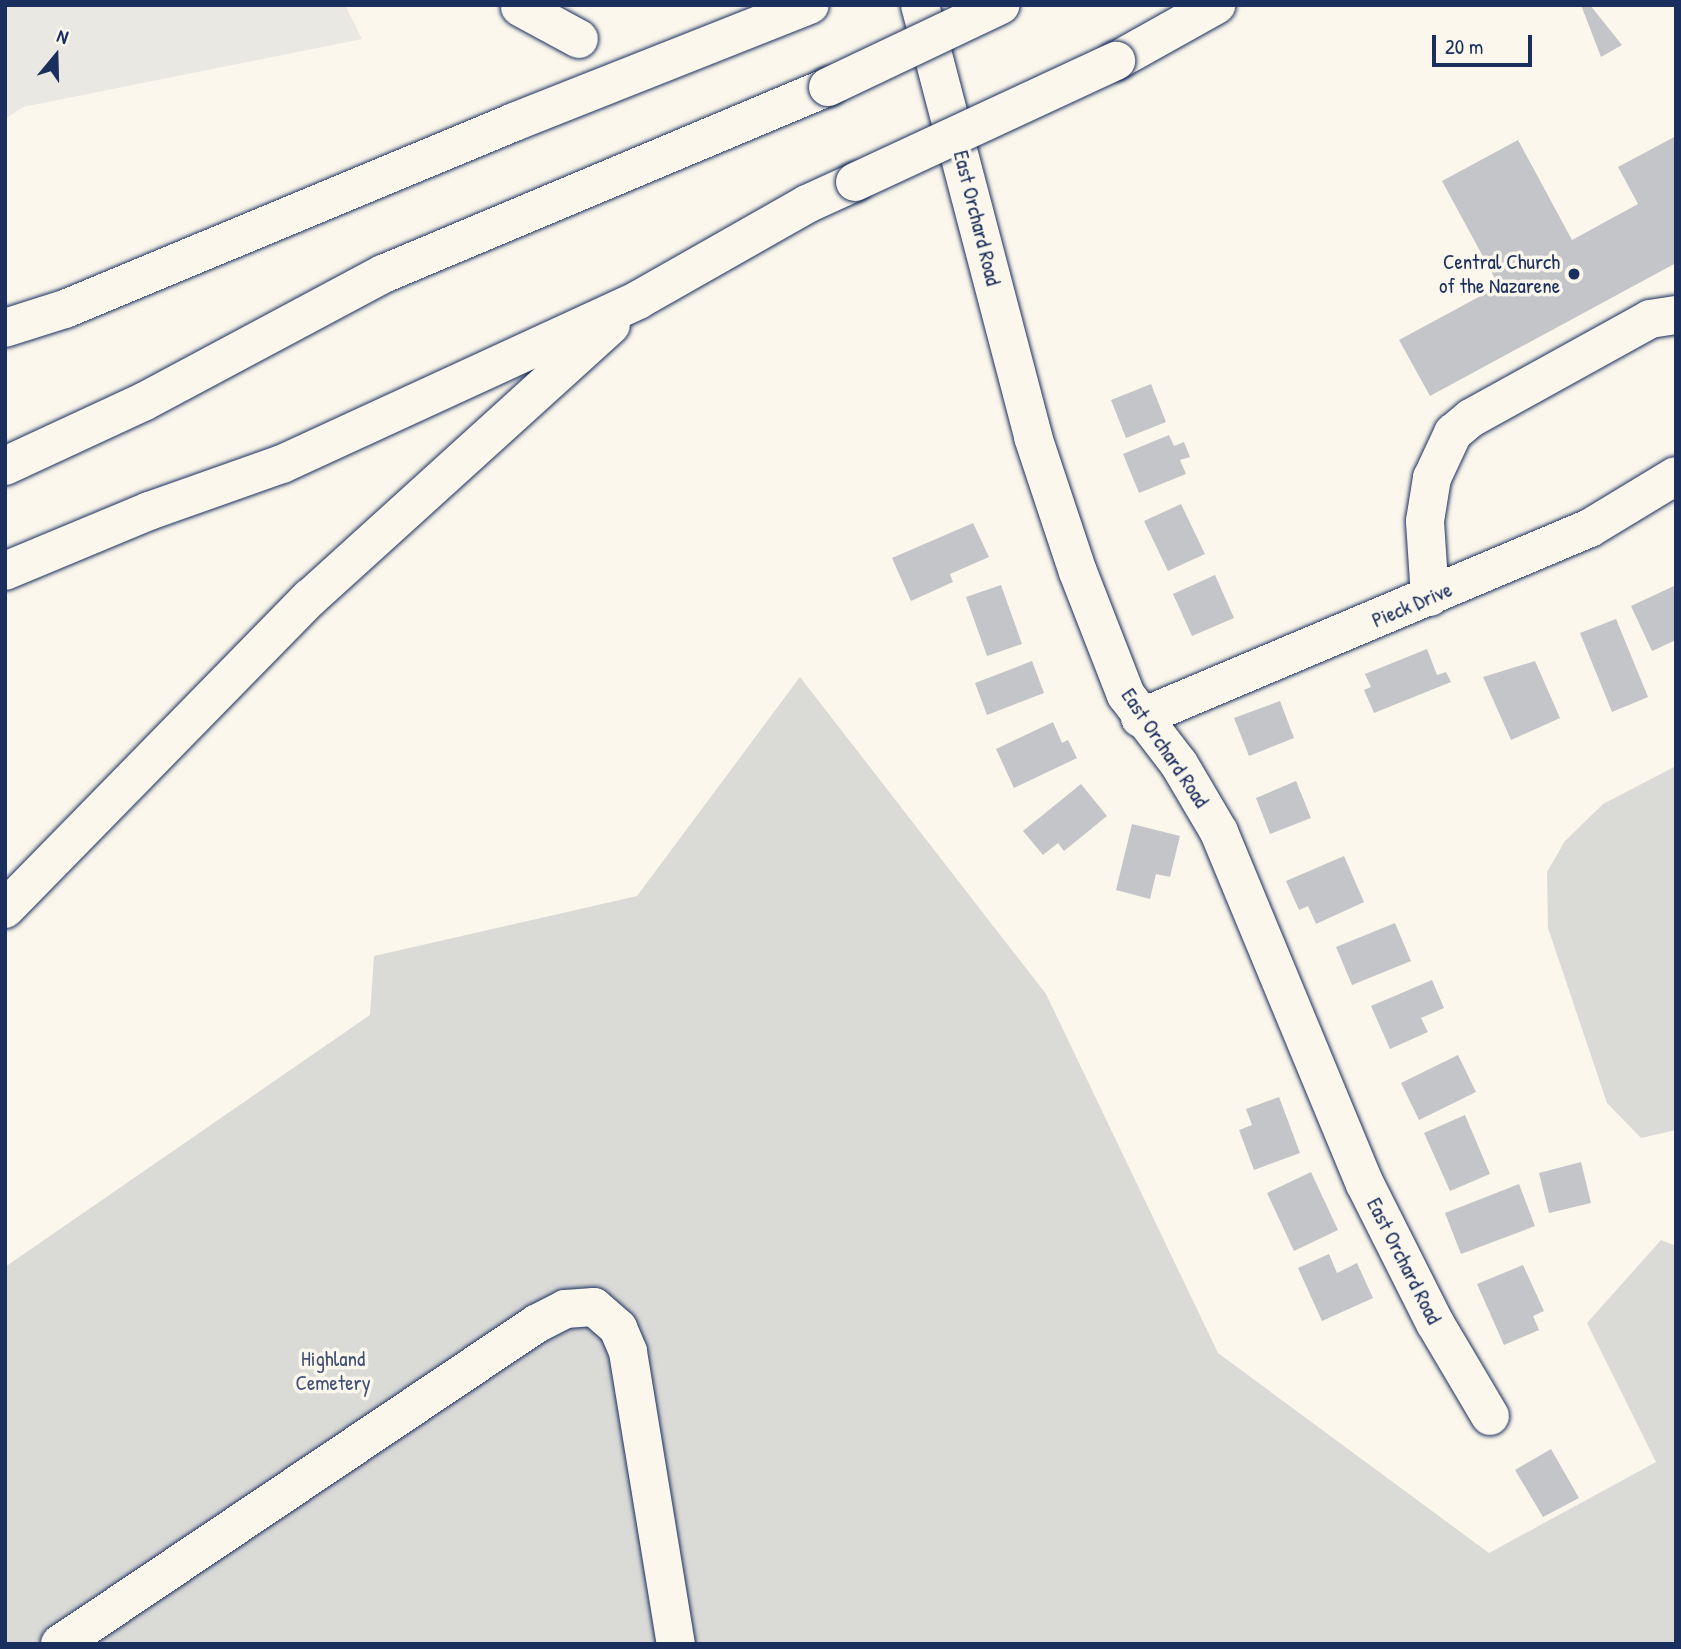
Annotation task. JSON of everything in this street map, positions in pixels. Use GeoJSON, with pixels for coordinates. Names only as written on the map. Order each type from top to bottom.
{"type":"FeatureCollection","features":[{"type":"Feature","properties":{"kind":"main road"},"geometry":{"type":"LineString","coordinates":[[5,328],[65,309],[514,122],[810,5]]}},
{"type":"Feature","properties":{"kind":"main road","name":"East Orchard Road"},"geometry":{"type":"LineString","coordinates":[[920,5],[1033,438],[1077,572],[1126,695],[1140,718],[1180,764],[1220,832],[1365,1184],[1435,1323],[1490,1416]]}},
{"type":"Feature","properties":{"kind":"main road"},"geometry":{"type":"LineString","coordinates":[[5,466],[145,401],[383,274],[828,87],[1001,5]]}},
{"type":"Feature","properties":{"kind":"main road"},"geometry":{"type":"LineString","coordinates":[[5,571],[149,511],[282,464],[638,300],[807,204],[1116,61],[1216,5]]}},
{"type":"Feature","properties":{"kind":"main road"},"geometry":{"type":"LineString","coordinates":[[520,7],[567,24]]}},
{"type":"Feature","properties":{"kind":"main road"},"geometry":{"type":"LineString","coordinates":[[5,909],[310,598],[638,300]]}},
{"type":"Feature","properties":{"kind":"main road"},"geometry":{"type":"LineString","coordinates":[[1430,597],[1425,522],[1432,478],[1453,433],[1650,319],[1676,315]]}},
{"type":"Feature","properties":{"kind":"main road","name":"Pieck Drive"},"geometry":{"type":"LineString","coordinates":[[1140,718],[1590,528],[1676,476]]}},
{"type":"Feature","properties":{"kind":"main road"},"geometry":{"type":"LineString","coordinates":[[60,1644],[536,1324],[565,1309],[594,1307],[618,1328],[628,1352],[676,1644]]}},
{"type":"Feature","properties":{"kind":"shaded area"},"geometry":{"type":"Polygon","coordinates":[[[5,5],[345,5],[362,39],[23,107],[5,119],[5,5]]]}},
{"type":"Feature","properties":{"kind":"green space","name":"Highland Cemetery"},"geometry":{"type":"Polygon","coordinates":[[[800,677],[1046,994],[1218,1353],[1489,1553],[1656,1462],[1587,1323],[1661,1240],[1676,1246],[1676,1644],[5,1644],[5,1267],[370,1015],[374,956],[637,896],[800,677]]]}},
{"type":"Feature","properties":{"kind":"green space"},"geometry":{"type":"Polygon","coordinates":[[[1676,766],[1676,1130],[1641,1138],[1607,1103],[1548,928],[1547,872],[1565,841],[1603,804],[1676,766]]]}},
{"type":"Feature","properties":{"kind":"building"},"geometry":{"type":"Polygon","coordinates":[[[1581,5],[1590,5],[1622,45],[1601,57],[1581,5]]]}},
{"type":"Feature","properties":{"kind":"building","name":"Central Church of the Nazarene"},"geometry":{"type":"Polygon","coordinates":[[[1676,136],[1676,263],[1430,396],[1399,340],[1499,286],[1442,181],[1518,140],[1572,240],[1638,204],[1618,167],[1676,136]]]}},
{"type":"Feature","properties":{"kind":"building"},"geometry":{"type":"Polygon","coordinates":[[[1151,384],[1166,422],[1126,438],[1111,400],[1151,384]]]}},
{"type":"Feature","properties":{"kind":"building"},"geometry":{"type":"Polygon","coordinates":[[[1169,435],[1174,446],[1184,442],[1190,457],[1180,460],[1186,474],[1139,493],[1123,454],[1169,435]]]}},
{"type":"Feature","properties":{"kind":"building"},"geometry":{"type":"Polygon","coordinates":[[[1181,504],[1205,554],[1168,571],[1144,521],[1181,504]]]}},
{"type":"Feature","properties":{"kind":"building"},"geometry":{"type":"Polygon","coordinates":[[[973,523],[989,557],[950,574],[953,582],[911,601],[892,558],[973,523]]]}},
{"type":"Feature","properties":{"kind":"building"},"geometry":{"type":"Polygon","coordinates":[[[1215,575],[1234,618],[1192,636],[1173,594],[1215,575]]]}},
{"type":"Feature","properties":{"kind":"building"},"geometry":{"type":"Polygon","coordinates":[[[1001,585],[1022,644],[987,656],[966,597],[1001,585]]]}},
{"type":"Feature","properties":{"kind":"building"},"geometry":{"type":"Polygon","coordinates":[[[1676,585],[1676,640],[1652,651],[1631,606],[1676,585]]]}},
{"type":"Feature","properties":{"kind":"building"},"geometry":{"type":"Polygon","coordinates":[[[1616,619],[1648,697],[1612,712],[1580,633],[1616,619]]]}},
{"type":"Feature","properties":{"kind":"building"},"geometry":{"type":"Polygon","coordinates":[[[1427,649],[1437,675],[1446,672],[1451,682],[1374,713],[1364,690],[1371,687],[1365,674],[1427,649]]]}},
{"type":"Feature","properties":{"kind":"building"},"geometry":{"type":"Polygon","coordinates":[[[1032,661],[1044,693],[987,715],[975,683],[1032,661]]]}},
{"type":"Feature","properties":{"kind":"building"},"geometry":{"type":"Polygon","coordinates":[[[1535,661],[1560,718],[1511,740],[1483,677],[1535,661]]]}},
{"type":"Feature","properties":{"kind":"building"},"geometry":{"type":"Polygon","coordinates":[[[1280,701],[1294,738],[1249,756],[1234,718],[1280,701]]]}},
{"type":"Feature","properties":{"kind":"building"},"geometry":{"type":"Polygon","coordinates":[[[1053,722],[1062,743],[1068,740],[1077,758],[1014,788],[996,749],[1053,722]]]}},
{"type":"Feature","properties":{"kind":"building"},"geometry":{"type":"Polygon","coordinates":[[[1296,781],[1311,818],[1270,834],[1256,798],[1296,781]]]}},
{"type":"Feature","properties":{"kind":"building"},"geometry":{"type":"Polygon","coordinates":[[[1081,784],[1107,816],[1064,851],[1058,843],[1043,855],[1023,831],[1081,784]]]}},
{"type":"Feature","properties":{"kind":"building"},"geometry":{"type":"Polygon","coordinates":[[[1132,824],[1180,836],[1170,877],[1156,874],[1150,899],[1116,890],[1132,824]]]}},
{"type":"Feature","properties":{"kind":"building"},"geometry":{"type":"Polygon","coordinates":[[[1344,856],[1364,902],[1316,924],[1308,906],[1299,910],[1286,881],[1344,856]]]}},
{"type":"Feature","properties":{"kind":"building"},"geometry":{"type":"Polygon","coordinates":[[[1395,923],[1411,961],[1352,985],[1336,947],[1395,923]]]}},
{"type":"Feature","properties":{"kind":"building"},"geometry":{"type":"Polygon","coordinates":[[[1432,980],[1444,1008],[1421,1018],[1428,1032],[1390,1049],[1371,1006],[1432,980]]]}},
{"type":"Feature","properties":{"kind":"building"},"geometry":{"type":"Polygon","coordinates":[[[1458,1055],[1476,1092],[1419,1120],[1401,1083],[1458,1055]]]}},
{"type":"Feature","properties":{"kind":"building"},"geometry":{"type":"Polygon","coordinates":[[[1279,1097],[1300,1153],[1254,1170],[1239,1130],[1252,1125],[1246,1109],[1279,1097]]]}},
{"type":"Feature","properties":{"kind":"building"},"geometry":{"type":"Polygon","coordinates":[[[1465,1115],[1490,1174],[1450,1191],[1424,1133],[1465,1115]]]}},
{"type":"Feature","properties":{"kind":"building"},"geometry":{"type":"Polygon","coordinates":[[[1581,1162],[1591,1203],[1549,1213],[1539,1173],[1581,1162]]]}},
{"type":"Feature","properties":{"kind":"building"},"geometry":{"type":"Polygon","coordinates":[[[1311,1172],[1338,1230],[1294,1251],[1267,1193],[1311,1172]]]}},
{"type":"Feature","properties":{"kind":"building"},"geometry":{"type":"Polygon","coordinates":[[[1519,1184],[1535,1226],[1461,1254],[1445,1213],[1519,1184]]]}},
{"type":"Feature","properties":{"kind":"building"},"geometry":{"type":"Polygon","coordinates":[[[1329,1254],[1337,1273],[1357,1263],[1373,1298],[1322,1321],[1298,1268],[1329,1254]]]}},
{"type":"Feature","properties":{"kind":"building"},"geometry":{"type":"Polygon","coordinates":[[[1523,1265],[1544,1311],[1533,1316],[1539,1330],[1504,1345],[1477,1284],[1523,1265]]]}},
{"type":"Feature","properties":{"kind":"building"},"geometry":{"type":"Polygon","coordinates":[[[1551,1449],[1579,1498],[1543,1517],[1515,1470],[1551,1449]]]}},
{"type":"Feature","properties":{"kind":"place","name":"Central Church of the Nazarene"},"geometry":{"type":"Point","coordinates":[1574,274]}}]}
